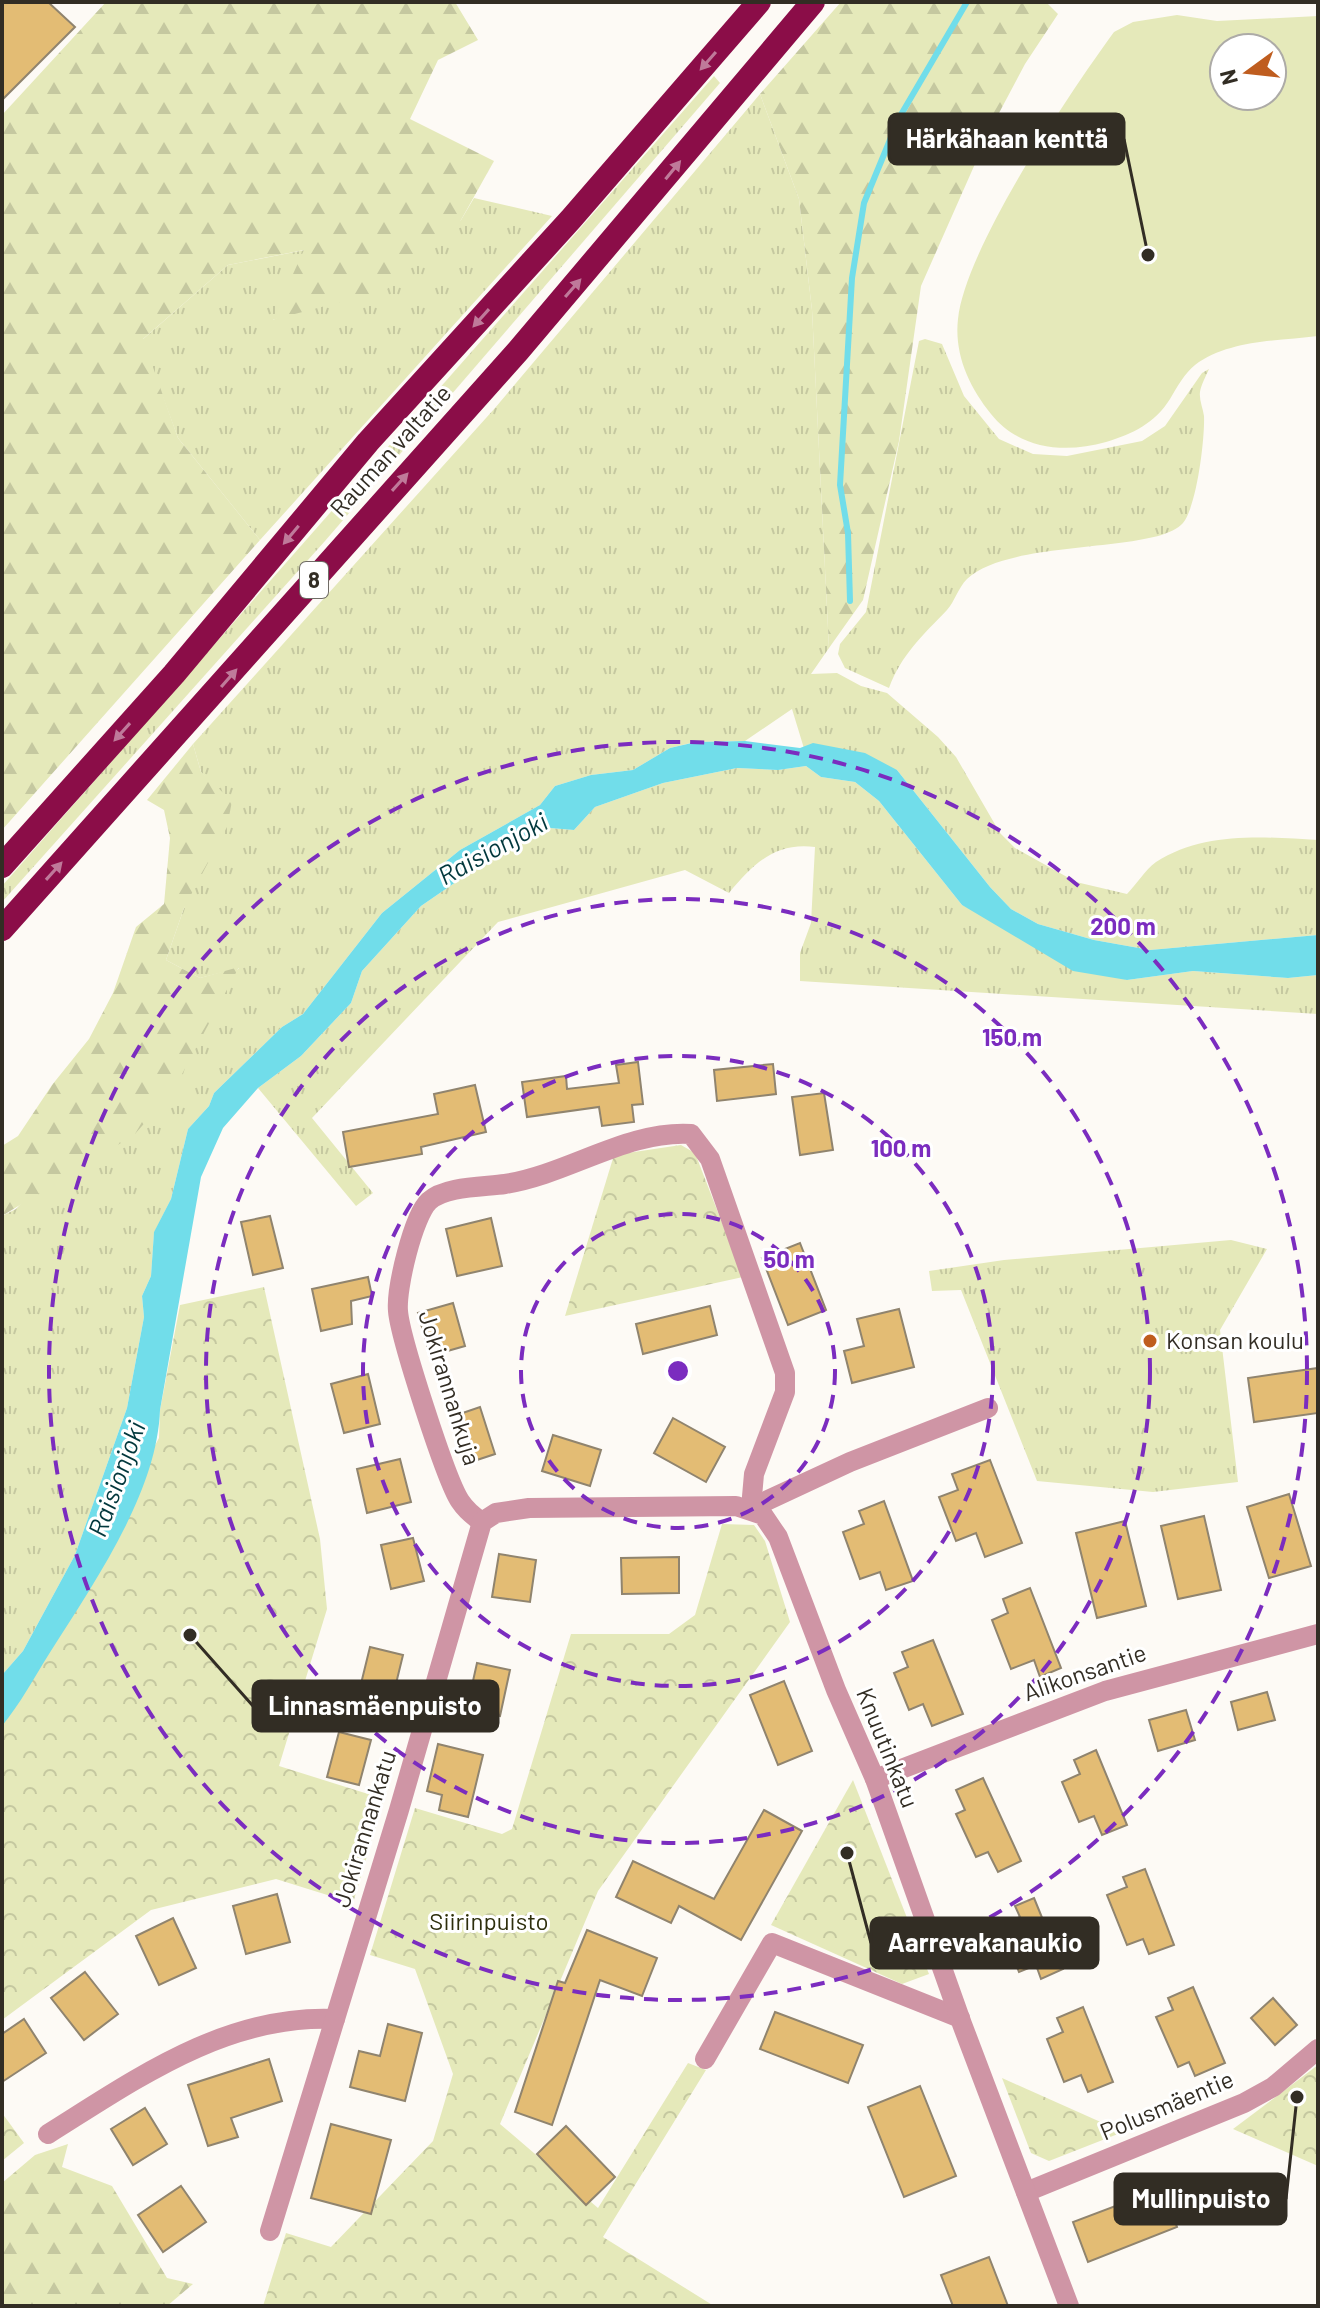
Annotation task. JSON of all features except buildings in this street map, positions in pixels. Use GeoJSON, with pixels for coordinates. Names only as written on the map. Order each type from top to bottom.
{"type":"FeatureCollection","features":[{"type":"Feature","properties":{"kind":"highway","name":"Rauman valtatie"},"geometry":{"type":"LineString","coordinates":[[2,866],[174,674],[368,442],[571,219],[759,2]]}},
{"type":"Feature","properties":{"kind":"highway","name":"Rauman valtatie"},"geometry":{"type":"LineString","coordinates":[[2,929],[518,351],[813,2]]}},
{"type":"Feature","properties":{"kind":"street","name":"Jokirannankuja"},"geometry":{"type":"LineString","coordinates":[[482,1522],[468,1512],[451,1484],[398,1316],[402,1274],[420,1214],[429,1200],[443,1193],[518,1182],[587,1161],[633,1141],[691,1134],[710,1159],[785,1373],[785,1392],[754,1474],[751,1508]]}},
{"type":"Feature","properties":{"kind":"street"},"geometry":{"type":"LineString","coordinates":[[482,1522],[496,1513],[529,1508],[751,1508],[850,1462],[988,1408]]}},
{"type":"Feature","properties":{"kind":"street","name":"Knuutinkatu"},"geometry":{"type":"LineString","coordinates":[[751,1508],[763,1515],[778,1537],[836,1690],[875,1779],[960,2018],[1069,2306]]}},
{"type":"Feature","properties":{"kind":"street","name":"Jokirannankatu"},"geometry":{"type":"LineString","coordinates":[[270,2231],[482,1522]]}},
{"type":"Feature","properties":{"kind":"street","name":"Alikonsantie"},"geometry":{"type":"LineString","coordinates":[[875,1779],[1105,1691],[1318,1634]]}},
{"type":"Feature","properties":{"kind":"street"},"geometry":{"type":"LineString","coordinates":[[705,2059],[772,1943],[960,2018]]}},
{"type":"Feature","properties":{"kind":"street"},"geometry":{"type":"LineString","coordinates":[[48,2134],[187,2051],[269,2022],[301,2017],[335,2019]]}},
{"type":"Feature","properties":{"kind":"street","name":"Polusmäentie"},"geometry":{"type":"LineString","coordinates":[[1026,2192],[1244,2103],[1273,2087],[1318,2049]]}},
{"type":"Feature","properties":{"kind":"green space"},"geometry":{"type":"Polygon","coordinates":[[[106,2],[455,2],[478,40],[438,60],[410,119],[494,161],[461,220],[386,290],[272,320],[304,250],[228,265],[143,339],[178,438],[260,540],[2,830],[2,115],[106,2]]]}},
{"type":"Feature","properties":{"kind":"green space"},"geometry":{"type":"Polygon","coordinates":[[[841,2],[1046,2],[1058,14],[1025,64],[990,130],[921,286],[899,441],[863,600],[829,648],[812,310],[799,199],[760,94],[841,2]]]}},
{"type":"Feature","properties":{"kind":"green space"},"geometry":{"type":"Polygon","coordinates":[[[1177,15],[1217,21],[1318,16],[1318,336],[1238,346],[1208,357],[1191,368],[1157,415],[1134,431],[1090,446],[1043,446],[1002,426],[983,404],[961,357],[958,319],[965,289],[999,213],[1047,131],[1114,32],[1133,22],[1177,15]]]}},
{"type":"Feature","properties":{"kind":"green space"},"geometry":{"type":"Polygon","coordinates":[[[714,76],[720,83],[325,541],[2,902],[2,886],[714,76]]]}},
{"type":"Feature","properties":{"kind":"green space"},"geometry":{"type":"Polygon","coordinates":[[[760,94],[799,199],[812,310],[829,648],[811,674],[837,673],[861,686],[887,693],[938,737],[956,757],[1000,833],[1015,848],[1076,882],[1127,894],[1156,862],[1194,845],[1235,838],[1318,840],[1318,935],[1150,950],[1094,940],[1038,924],[1011,909],[990,887],[897,770],[806,755],[792,709],[745,741],[695,742],[670,748],[633,770],[591,775],[555,786],[540,805],[460,850],[382,913],[303,1014],[282,1027],[214,1093],[209,1106],[188,1129],[171,1199],[154,1233],[151,1276],[142,1296],[144,1317],[127,1408],[75,1555],[23,1651],[2,1675],[2,1216],[16,1209],[239,968],[200,978],[166,960],[184,908],[213,786],[201,772],[193,744],[495,408],[760,94]]]}},
{"type":"Feature","properties":{"kind":"green space"},"geometry":{"type":"Polygon","coordinates":[[[474,198],[552,216],[260,540],[178,438],[142,340],[228,265],[305,250],[273,320],[461,220],[474,198]]]}},
{"type":"Feature","properties":{"kind":"green space"},"geometry":{"type":"Polygon","coordinates":[[[925,339],[942,344],[964,396],[999,439],[1033,454],[1067,456],[1142,441],[1165,426],[1202,373],[1209,369],[1200,392],[1204,416],[1203,440],[1196,487],[1183,523],[1168,533],[1144,539],[1047,551],[988,566],[967,579],[947,610],[906,655],[889,688],[845,668],[838,654],[840,644],[866,612],[919,341],[925,339]]]}},
{"type":"Feature","properties":{"kind":"green space"},"geometry":{"type":"Polygon","coordinates":[[[193,744],[201,772],[232,801],[227,827],[184,908],[166,960],[200,978],[239,967],[173,1091],[134,1135],[2,1216],[2,1146],[18,1136],[52,1085],[89,1039],[113,993],[136,927],[164,904],[170,838],[164,810],[147,800],[193,744]]]}},
{"type":"Feature","properties":{"kind":"green space"},"geometry":{"type":"Polygon","coordinates":[[[806,766],[821,777],[855,782],[879,801],[962,905],[1127,980],[1193,971],[1288,978],[1318,975],[1318,1014],[800,981],[800,953],[811,923],[815,847],[801,846],[766,857],[729,893],[685,870],[498,922],[312,1118],[373,1193],[356,1206],[258,1088],[301,1056],[351,1003],[362,971],[421,906],[514,842],[550,828],[574,830],[595,807],[663,783],[737,768],[778,770],[806,766]]]}},
{"type":"Feature","properties":{"kind":"green space"},"geometry":{"type":"Polygon","coordinates":[[[681,1145],[695,1153],[743,1277],[565,1316],[614,1155],[681,1145]]]}},
{"type":"Feature","properties":{"kind":"green space","name":"Konsan koulu"},"geometry":{"type":"Polygon","coordinates":[[[1231,1240],[1267,1249],[1220,1330],[1238,1482],[1153,1492],[1037,1481],[961,1290],[932,1291],[929,1271],[1004,1260],[1231,1240]]]}},
{"type":"Feature","properties":{"kind":"green space"},"geometry":{"type":"Polygon","coordinates":[[[264,1287],[320,1539],[327,1609],[279,1766],[384,1799],[353,1903],[276,1879],[151,1910],[2,2020],[2,1726],[159,1438],[160,1410],[180,1305],[264,1287]]]}},
{"type":"Feature","properties":{"kind":"green space","name":"Siirinpuisto"},"geometry":{"type":"Polygon","coordinates":[[[722,1524],[754,1525],[765,1541],[790,1622],[598,1891],[500,2124],[598,2208],[688,2063],[706,2070],[603,2237],[714,2306],[263,2306],[286,2233],[331,2247],[433,2141],[453,2074],[415,1969],[370,1955],[415,1808],[502,1834],[512,1829],[571,1634],[669,1634],[695,1615],[722,1524]]]}},
{"type":"Feature","properties":{"kind":"green space"},"geometry":{"type":"Polygon","coordinates":[[[853,1780],[929,1974],[902,1984],[771,1925],[853,1780]]]}},
{"type":"Feature","properties":{"kind":"green space"},"geometry":{"type":"Polygon","coordinates":[[[1318,2065],[1318,2166],[1233,2129],[1318,2065]]]}},
{"type":"Feature","properties":{"kind":"green space"},"geometry":{"type":"Polygon","coordinates":[[[1002,2078],[1123,2132],[1049,2161],[1031,2153],[1002,2078]]]}},
{"type":"Feature","properties":{"kind":"green space"},"geometry":{"type":"Polygon","coordinates":[[[2,2113],[24,2143],[2,2161],[2,2113]]]}},
{"type":"Feature","properties":{"kind":"green space"},"geometry":{"type":"Polygon","coordinates":[[[68,2144],[62,2167],[112,2186],[167,2278],[193,2284],[167,2306],[2,2306],[2,2183],[35,2155],[68,2144]]]}},
{"type":"Feature","properties":{"kind":"water","name":"Raisionjoki"},"geometry":{"type":"Polygon","coordinates":[[[745,741],[800,748],[813,743],[865,753],[897,770],[990,887],[1011,909],[1038,924],[1094,940],[1150,950],[1318,935],[1318,975],[1288,978],[1193,971],[1127,980],[1073,971],[962,905],[879,801],[855,782],[821,777],[806,766],[778,770],[737,768],[663,783],[595,807],[574,830],[550,828],[514,842],[421,906],[362,971],[351,1003],[301,1056],[258,1088],[223,1128],[201,1177],[148,1474],[103,1568],[2,1726],[2,1675],[23,1651],[75,1555],[127,1408],[144,1317],[142,1296],[151,1276],[154,1232],[171,1199],[188,1129],[209,1106],[214,1093],[282,1027],[303,1014],[382,913],[460,850],[540,805],[555,786],[591,775],[633,770],[670,748],[696,742],[745,741]]]}},
{"type":"Feature","properties":{"kind":"waterway"},"geometry":{"type":"LineString","coordinates":[[850,601],[848,533],[840,485],[852,278],[864,203],[899,118],[967,2]]}},
{"type":"Feature","properties":{"kind":"place","name":"Härkähaan kenttä"},"geometry":{"type":"Point","coordinates":[1148,255]}},
{"type":"Feature","properties":{"kind":"place","name":"Konsan koulu"},"geometry":{"type":"Point","coordinates":[1150,1341]}},
{"type":"Feature","properties":{"kind":"place","name":"Linnasmäenpuisto"},"geometry":{"type":"Point","coordinates":[190,1635]}},
{"type":"Feature","properties":{"kind":"place","name":"Aarrevakanaukio"},"geometry":{"type":"Point","coordinates":[847,1853]}},
{"type":"Feature","properties":{"kind":"place","name":"Mullinpuisto"},"geometry":{"type":"Point","coordinates":[1297,2097]}}]}
